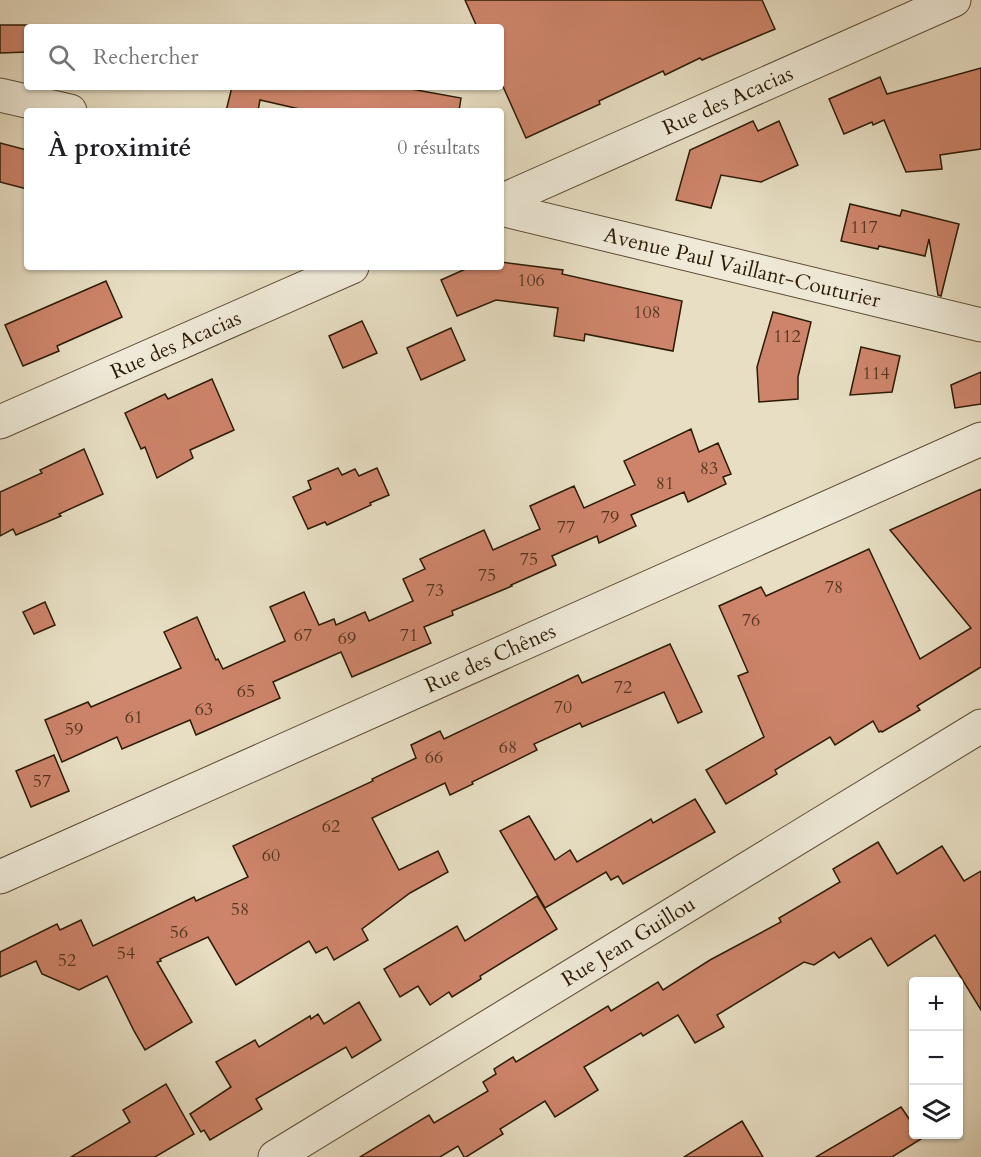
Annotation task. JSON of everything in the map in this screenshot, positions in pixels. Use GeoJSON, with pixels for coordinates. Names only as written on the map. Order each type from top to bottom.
{"type":"FeatureCollection","features":[{"type":"Feature","properties":{"kind":"street","name":"Rue des Acacias"},"geometry":{"type":"LineString","coordinates":[[504,200],[954,0]]}},
{"type":"Feature","properties":{"kind":"street"},"geometry":{"type":"LineString","coordinates":[[0,95],[57,108]]}},
{"type":"Feature","properties":{"kind":"street","name":"Avenue Paul Vaillant-Couturier"},"geometry":{"type":"LineString","coordinates":[[504,210],[981,325]]}},
{"type":"Feature","properties":{"kind":"street","name":"Rue des Acacias"},"geometry":{"type":"LineString","coordinates":[[0,422],[345,270]]}},
{"type":"Feature","properties":{"kind":"street","name":"Rue des Chênes"},"geometry":{"type":"LineString","coordinates":[[0,878],[981,439]]}},
{"type":"Feature","properties":{"kind":"street","name":"Rue Jean Guillou"},"geometry":{"type":"LineString","coordinates":[[276,1157],[981,726]]}},
{"type":"Feature","properties":{"kind":"building"},"geometry":{"type":"Polygon","coordinates":[[[465,0],[762,0],[775,29],[702,60],[700,58],[665,75],[663,71],[599,101],[600,104],[526,138],[504,89],[504,24],[476,24],[465,0]]]}},
{"type":"Feature","properties":{"kind":"building"},"geometry":{"type":"Polygon","coordinates":[[[0,25],[24,25],[24,52],[0,53],[0,25]]]}},
{"type":"Feature","properties":{"kind":"building"},"geometry":{"type":"Polygon","coordinates":[[[981,68],[981,149],[940,155],[942,169],[906,172],[884,120],[873,125],[872,122],[844,134],[829,99],[880,77],[887,94],[981,68]]]}},
{"type":"Feature","properties":{"kind":"building"},"geometry":{"type":"Polygon","coordinates":[[[231,90],[417,90],[461,98],[459,108],[295,108],[260,100],[259,108],[227,108],[231,90]]]}},
{"type":"Feature","properties":{"kind":"building"},"geometry":{"type":"Polygon","coordinates":[[[753,121],[758,131],[779,121],[798,165],[761,182],[721,175],[711,208],[676,200],[690,150],[753,121]]]}},
{"type":"Feature","properties":{"kind":"building"},"geometry":{"type":"Polygon","coordinates":[[[0,143],[24,149],[24,188],[0,182],[0,143]]]}},
{"type":"Feature","properties":{"kind":"building"},"geometry":{"type":"Polygon","coordinates":[[[850,204],[900,216],[902,210],[959,224],[941,296],[938,295],[929,239],[925,256],[841,241],[850,204]]]}},
{"type":"Feature","properties":{"kind":"building"},"geometry":{"type":"Polygon","coordinates":[[[504,262],[563,270],[562,274],[682,301],[673,351],[585,334],[584,341],[554,336],[558,308],[496,300],[457,316],[441,280],[463,270],[504,270],[504,262]]]}},
{"type":"Feature","properties":{"kind":"building"},"geometry":{"type":"Polygon","coordinates":[[[106,281],[122,317],[57,346],[59,351],[23,366],[5,325],[106,281]]]}},
{"type":"Feature","properties":{"kind":"building"},"geometry":{"type":"Polygon","coordinates":[[[773,312],[811,322],[798,377],[798,399],[759,402],[757,367],[773,312]]]}},
{"type":"Feature","properties":{"kind":"building"},"geometry":{"type":"Polygon","coordinates":[[[362,321],[377,353],[343,368],[329,336],[362,321]]]}},
{"type":"Feature","properties":{"kind":"building"},"geometry":{"type":"Polygon","coordinates":[[[451,328],[465,360],[421,380],[407,348],[451,328]]]}},
{"type":"Feature","properties":{"kind":"building"},"geometry":{"type":"Polygon","coordinates":[[[861,347],[900,356],[892,392],[850,395],[861,347]]]}},
{"type":"Feature","properties":{"kind":"building"},"geometry":{"type":"Polygon","coordinates":[[[981,372],[981,404],[955,408],[951,385],[981,372]]]}},
{"type":"Feature","properties":{"kind":"building"},"geometry":{"type":"Polygon","coordinates":[[[212,379],[234,430],[190,450],[193,458],[157,478],[145,447],[141,449],[125,413],[165,394],[168,399],[212,379]]]}},
{"type":"Feature","properties":{"kind":"building"},"geometry":{"type":"Polygon","coordinates":[[[691,429],[699,452],[718,443],[731,474],[723,477],[726,484],[688,502],[684,492],[631,515],[636,526],[599,543],[597,536],[552,556],[556,565],[452,611],[453,615],[424,627],[431,643],[352,677],[341,652],[273,682],[280,698],[196,735],[190,720],[122,749],[117,737],[62,762],[45,720],[88,702],[91,707],[181,668],[164,632],[197,617],[216,660],[218,659],[223,669],[285,641],[270,607],[304,592],[319,625],[334,619],[336,625],[365,612],[369,621],[413,601],[403,579],[425,569],[420,559],[484,530],[493,550],[540,529],[530,506],[574,486],[584,508],[635,485],[624,461],[691,429]]]}},
{"type":"Feature","properties":{"kind":"building"},"geometry":{"type":"Polygon","coordinates":[[[84,449],[103,494],[59,514],[61,516],[16,535],[13,529],[0,536],[0,492],[42,473],[40,470],[84,449]]]}},
{"type":"Feature","properties":{"kind":"building"},"geometry":{"type":"Polygon","coordinates":[[[338,468],[342,475],[355,469],[359,476],[377,468],[389,495],[327,525],[325,522],[308,529],[293,497],[311,489],[308,481],[338,468]]]}},
{"type":"Feature","properties":{"kind":"building"},"geometry":{"type":"Polygon","coordinates":[[[981,489],[981,667],[917,706],[920,710],[882,732],[879,732],[873,721],[835,745],[830,737],[775,770],[777,774],[726,804],[706,770],[764,737],[738,676],[748,672],[719,606],[761,587],[766,596],[869,549],[920,659],[971,628],[890,530],[981,489]]]}},
{"type":"Feature","properties":{"kind":"building"},"geometry":{"type":"Polygon","coordinates":[[[45,602],[55,625],[34,634],[23,612],[45,602]]]}},
{"type":"Feature","properties":{"kind":"building"},"geometry":{"type":"Polygon","coordinates":[[[670,644],[702,712],[678,723],[664,692],[582,727],[580,723],[534,744],[537,750],[450,795],[445,783],[372,818],[399,870],[438,851],[448,872],[410,893],[362,929],[368,940],[334,960],[327,947],[316,953],[309,941],[236,985],[208,937],[160,959],[161,961],[157,962],[192,1022],[145,1050],[107,976],[79,990],[42,974],[36,961],[0,977],[0,952],[57,924],[60,930],[81,920],[93,946],[194,897],[196,901],[248,877],[233,846],[373,781],[372,779],[416,758],[411,745],[440,731],[444,739],[578,675],[582,683],[670,644]]]}},
{"type":"Feature","properties":{"kind":"building"},"geometry":{"type":"Polygon","coordinates":[[[54,755],[69,791],[31,807],[16,771],[54,755]]]}},
{"type":"Feature","properties":{"kind":"building"},"geometry":{"type":"Polygon","coordinates":[[[695,799],[715,832],[623,884],[618,876],[611,880],[606,872],[545,908],[500,831],[529,816],[555,860],[570,850],[577,862],[651,819],[653,823],[695,799]]]}},
{"type":"Feature","properties":{"kind":"building"},"geometry":{"type":"Polygon","coordinates":[[[878,842],[897,874],[942,846],[964,881],[981,871],[981,1010],[963,977],[961,977],[935,935],[888,966],[871,938],[839,958],[834,952],[814,965],[804,962],[717,1015],[724,1027],[695,1043],[678,1015],[643,1036],[641,1033],[584,1067],[598,1090],[555,1117],[545,1101],[500,1129],[503,1134],[466,1157],[458,1146],[440,1157],[360,1157],[429,1115],[434,1123],[488,1091],[483,1082],[496,1074],[494,1069],[513,1057],[516,1062],[608,1006],[611,1011],[658,982],[663,990],[710,960],[781,922],[779,918],[840,882],[833,869],[878,842]]]}},
{"type":"Feature","properties":{"kind":"building"},"geometry":{"type":"Polygon","coordinates":[[[537,896],[557,929],[480,976],[481,979],[452,997],[449,992],[430,1005],[418,986],[400,997],[384,969],[457,926],[465,941],[537,896]]]}},
{"type":"Feature","properties":{"kind":"building"},"geometry":{"type":"Polygon","coordinates":[[[359,1002],[381,1040],[352,1058],[346,1047],[256,1099],[262,1109],[210,1140],[204,1130],[201,1132],[190,1114],[231,1087],[216,1062],[255,1040],[259,1047],[310,1016],[311,1019],[318,1014],[324,1024],[359,1002]]]}},
{"type":"Feature","properties":{"kind":"building"},"geometry":{"type":"Polygon","coordinates":[[[166,1084],[194,1134],[155,1157],[71,1157],[130,1122],[123,1110],[166,1084]]]}},
{"type":"Feature","properties":{"kind":"building"},"geometry":{"type":"Polygon","coordinates":[[[901,1107],[909,1119],[909,1139],[921,1139],[892,1157],[816,1157],[901,1107]]]}},
{"type":"Feature","properties":{"kind":"building"},"geometry":{"type":"Polygon","coordinates":[[[742,1121],[763,1157],[684,1157],[742,1121]]]}}]}
